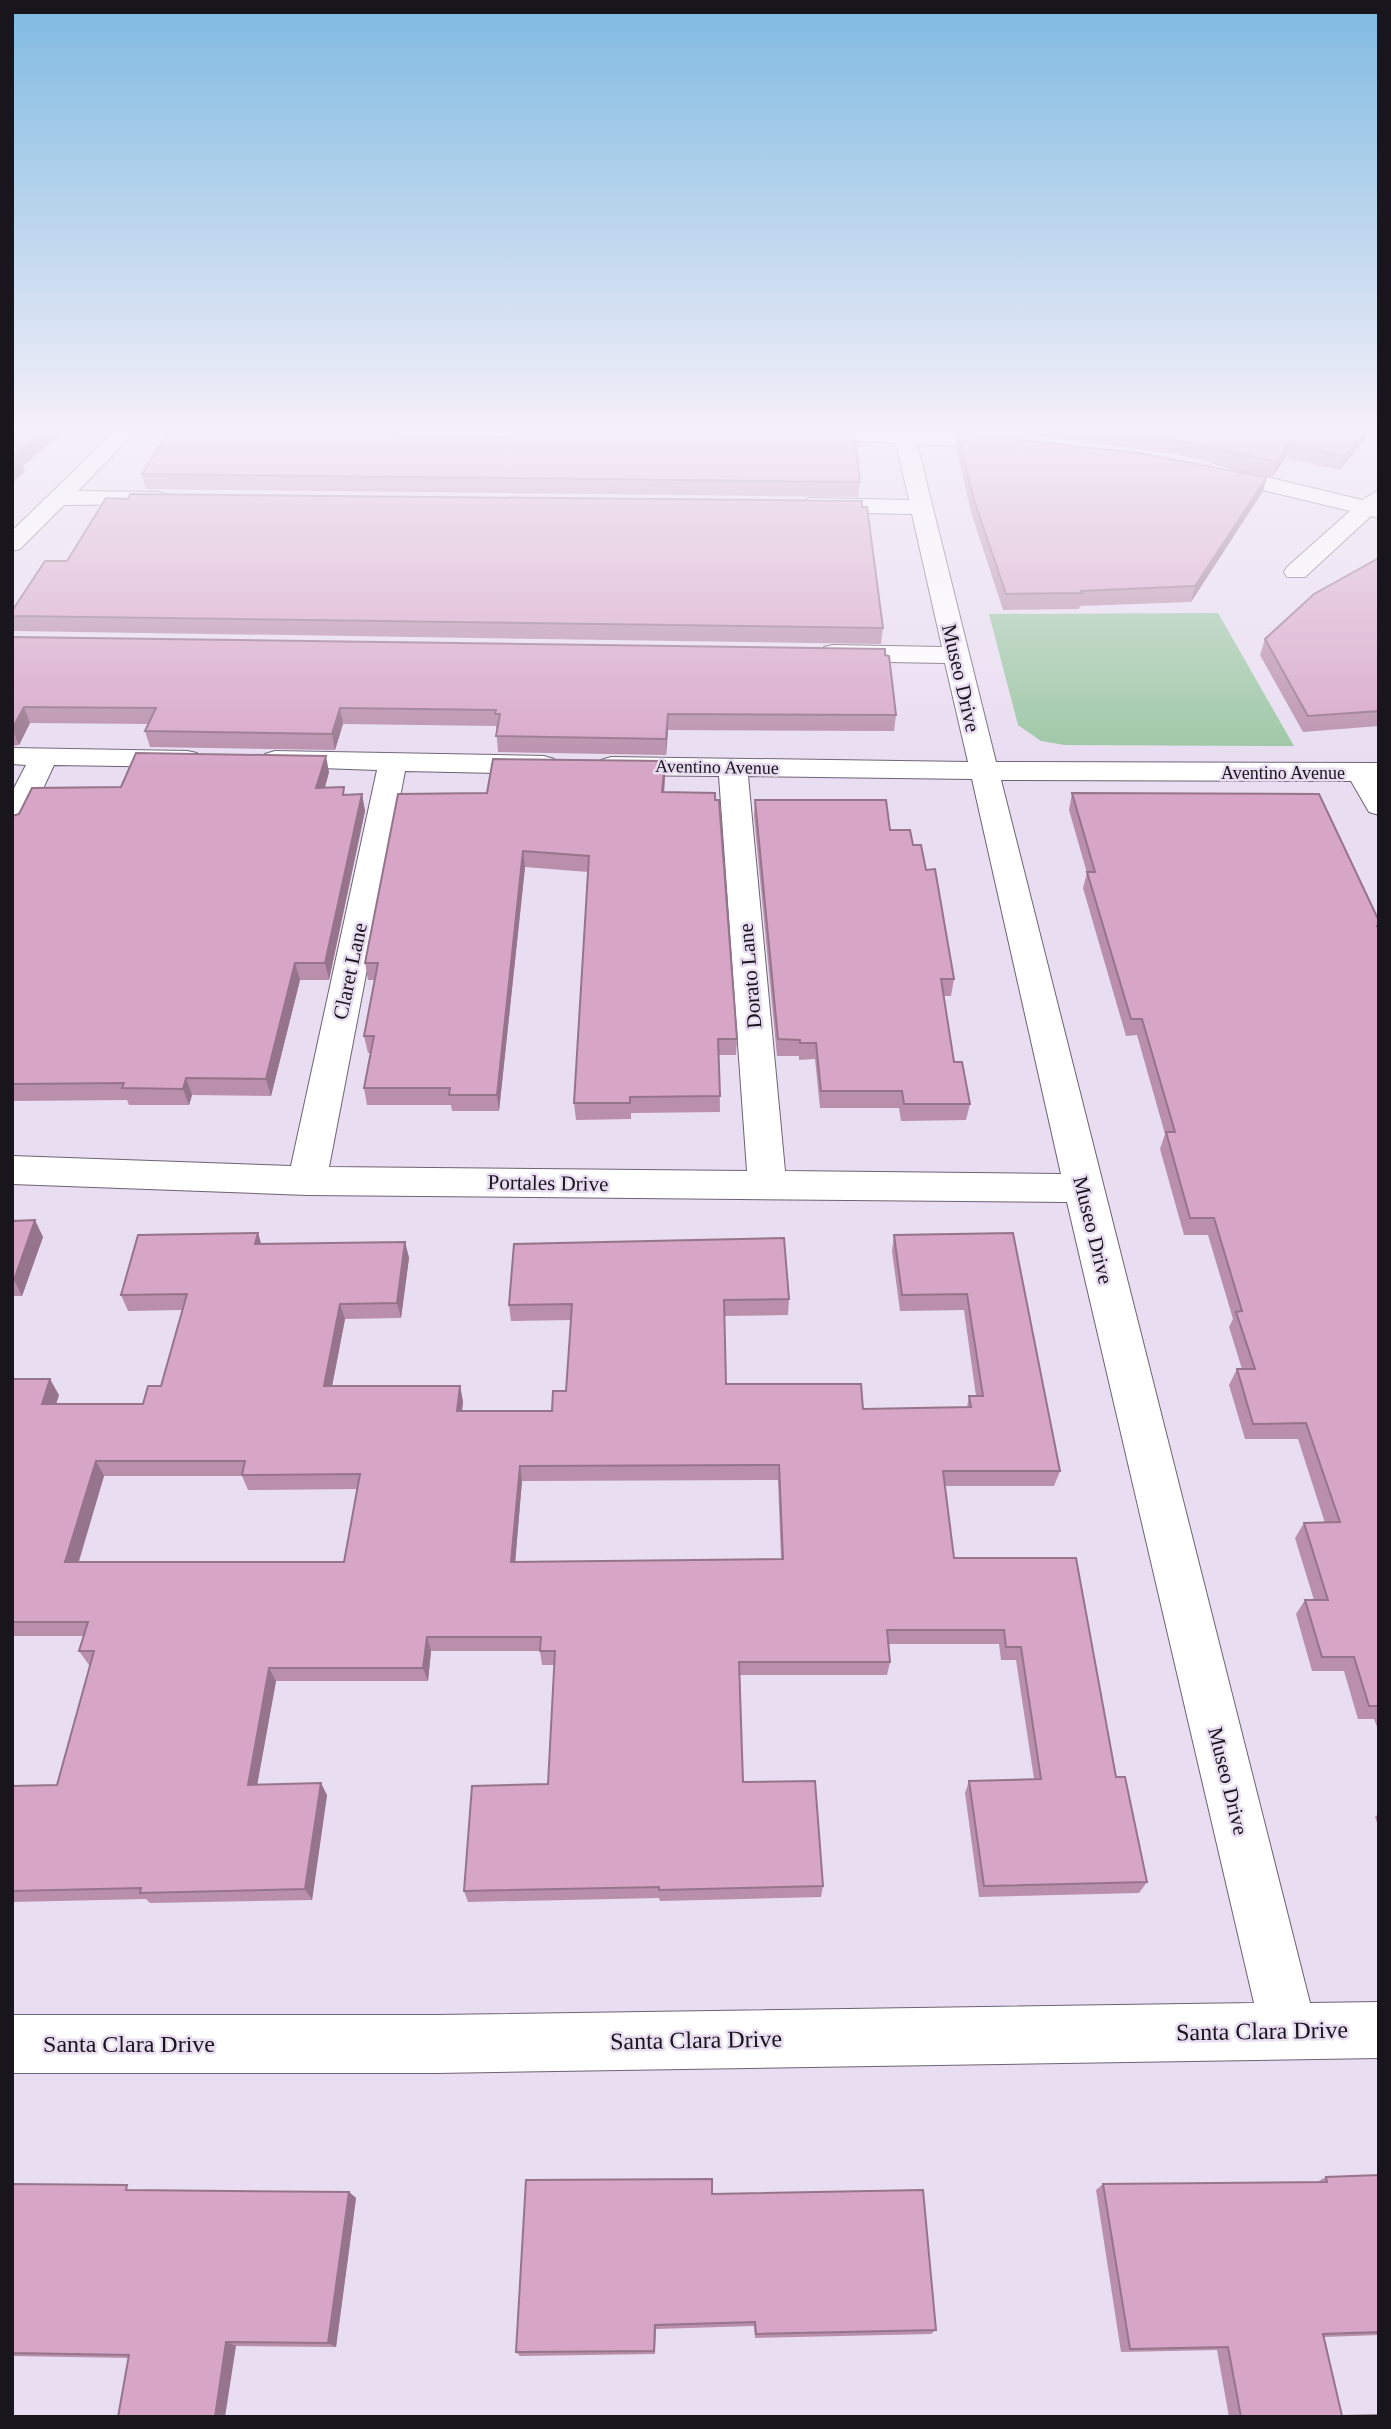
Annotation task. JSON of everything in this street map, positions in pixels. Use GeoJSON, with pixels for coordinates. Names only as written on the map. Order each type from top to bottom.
{"type":"FeatureCollection","features":[{"type":"Feature","properties":{"kind":"street","name":"Museo Drive"},"geometry":{"type":"LineString","coordinates":[[929,541],[1083,1188],[1289,2031]]}},
{"type":"Feature","properties":{"kind":"street"},"geometry":{"type":"LineString","coordinates":[[1296,572],[1332,541]]}},
{"type":"Feature","properties":{"kind":"street"},"geometry":{"type":"LineString","coordinates":[[802,653],[955,654]]}},
{"type":"Feature","properties":{"kind":"street"},"geometry":{"type":"LineString","coordinates":[[12,757],[211,760]]}},
{"type":"Feature","properties":{"kind":"street"},"geometry":{"type":"LineString","coordinates":[[12,822],[44,757]]}},
{"type":"Feature","properties":{"kind":"street","name":"Aventino Avenue"},"geometry":{"type":"LineString","coordinates":[[253,760],[983,771],[1370,772]]}},
{"type":"Feature","properties":{"kind":"street","name":"Claret Lane"},"geometry":{"type":"LineString","coordinates":[[307,1181],[393,762]]}},
{"type":"Feature","properties":{"kind":"street","name":"Dorato Lane"},"geometry":{"type":"LineString","coordinates":[[733,767],[767,1185]]}},
{"type":"Feature","properties":{"kind":"street"},"geometry":{"type":"LineString","coordinates":[[1370,772],[1379,806]]}},
{"type":"Feature","properties":{"kind":"street","name":"Portales Drive"},"geometry":{"type":"LineString","coordinates":[[12,1170],[307,1181],[1083,1188]]}},
{"type":"Feature","properties":{"kind":"street","name":"Santa Clara Drive"},"geometry":{"type":"LineString","coordinates":[[12,2044],[438,2044],[1379,2030]]}},
{"type":"Feature","properties":{"kind":"green space"},"geometry":{"type":"Polygon","coordinates":[[[1218,613],[1294,746],[1065,745],[1041,741],[1018,725],[989,614],[1218,613]]]}},
{"type":"Feature","properties":{"kind":"building"},"geometry":{"type":"Polygon","coordinates":[[[79,541],[872,541],[883,628],[12,616],[12,611],[45,561],[67,561],[79,541]]]}},
{"type":"Feature","properties":{"kind":"building"},"geometry":{"type":"Polygon","coordinates":[[[988,541],[1224,541],[1195,586],[1081,591],[1082,593],[1006,594],[988,541]]]}},
{"type":"Feature","properties":{"kind":"building"},"geometry":{"type":"Polygon","coordinates":[[[1379,558],[1379,711],[1308,716],[1265,639],[1314,594],[1379,558]]]}},
{"type":"Feature","properties":{"kind":"building"},"geometry":{"type":"Polygon","coordinates":[[[12,637],[885,649],[885,655],[889,656],[896,715],[668,714],[666,739],[496,736],[500,714],[495,714],[496,710],[340,708],[332,734],[145,731],[156,708],[24,707],[12,729],[12,637]]]}},
{"type":"Feature","properties":{"kind":"building"},"geometry":{"type":"Polygon","coordinates":[[[136,753],[326,756],[316,788],[344,787],[343,795],[362,794],[325,963],[295,963],[266,1079],[186,1078],[183,1089],[122,1088],[124,1083],[12,1084],[12,816],[19,814],[32,788],[121,787],[136,753]]]}},
{"type":"Feature","properties":{"kind":"building"},"geometry":{"type":"Polygon","coordinates":[[[493,759],[665,761],[662,792],[715,793],[715,800],[719,800],[737,1039],[718,1039],[720,1096],[630,1097],[630,1103],[574,1103],[589,856],[523,851],[497,1095],[449,1095],[450,1088],[364,1088],[374,1036],[364,1036],[378,963],[365,963],[398,794],[487,793],[493,759]]]}},
{"type":"Feature","properties":{"kind":"building"},"geometry":{"type":"Polygon","coordinates":[[[1072,793],[1319,794],[1379,921],[1379,1706],[1369,1706],[1354,1657],[1322,1657],[1305,1600],[1328,1600],[1304,1523],[1340,1522],[1306,1423],[1253,1424],[1237,1369],[1255,1369],[1236,1312],[1242,1311],[1214,1218],[1190,1218],[1166,1132],[1175,1132],[1142,1019],[1131,1019],[1087,872],[1095,872],[1072,793]]]}},
{"type":"Feature","properties":{"kind":"building"},"geometry":{"type":"Polygon","coordinates":[[[755,800],[886,800],[890,830],[910,830],[913,845],[921,845],[926,870],[935,869],[954,979],[941,979],[954,1062],[962,1062],[970,1104],[904,1104],[902,1091],[821,1091],[816,1043],[778,1039],[755,800]]]}},
{"type":"Feature","properties":{"kind":"building"},"geometry":{"type":"Polygon","coordinates":[[[35,1220],[14,1280],[12,1280],[12,1221],[35,1220]]]}},
{"type":"Feature","properties":{"kind":"building"},"geometry":{"type":"Polygon","coordinates":[[[258,1233],[255,1244],[405,1242],[397,1303],[340,1304],[324,1386],[460,1386],[457,1411],[552,1411],[553,1391],[566,1391],[572,1304],[509,1305],[514,1244],[784,1238],[789,1299],[724,1300],[726,1384],[861,1384],[863,1409],[971,1407],[969,1396],[983,1396],[967,1294],[902,1295],[894,1235],[1013,1233],[1060,1471],[943,1471],[954,1558],[1076,1558],[1116,1777],[1125,1777],[1147,1882],[984,1886],[969,1781],[1041,1779],[1021,1647],[1006,1647],[1004,1630],[887,1630],[890,1662],[739,1662],[743,1782],[815,1781],[823,1886],[464,1891],[472,1786],[548,1784],[555,1651],[540,1651],[541,1637],[427,1637],[423,1668],[269,1668],[248,1785],[321,1783],[305,1889],[140,1893],[141,1888],[12,1891],[12,1786],[57,1785],[94,1651],[79,1651],[88,1622],[12,1622],[12,1379],[50,1379],[42,1404],[143,1404],[148,1386],[161,1386],[187,1294],[121,1295],[138,1235],[258,1233]],[[96,1461],[65,1562],[344,1562],[360,1474],[242,1475],[245,1461],[96,1461]],[[779,1465],[520,1466],[511,1562],[783,1559],[779,1465]]]}},
{"type":"Feature","properties":{"kind":"building"},"geometry":{"type":"Polygon","coordinates":[[[1379,2175],[1379,2332],[1323,2334],[1342,2416],[1379,2417],[1241,2417],[1228,2347],[1130,2349],[1103,2184],[1327,2182],[1326,2177],[1379,2175]]]}},
{"type":"Feature","properties":{"kind":"building"},"geometry":{"type":"Polygon","coordinates":[[[712,2179],[712,2194],[923,2190],[936,2330],[756,2334],[755,2322],[655,2325],[654,2351],[516,2352],[526,2180],[712,2179]]]}},
{"type":"Feature","properties":{"kind":"building"},"geometry":{"type":"Polygon","coordinates":[[[12,2184],[127,2185],[126,2190],[349,2192],[328,2343],[226,2342],[215,2417],[118,2417],[129,2355],[12,2353],[12,2184]]]}}]}
